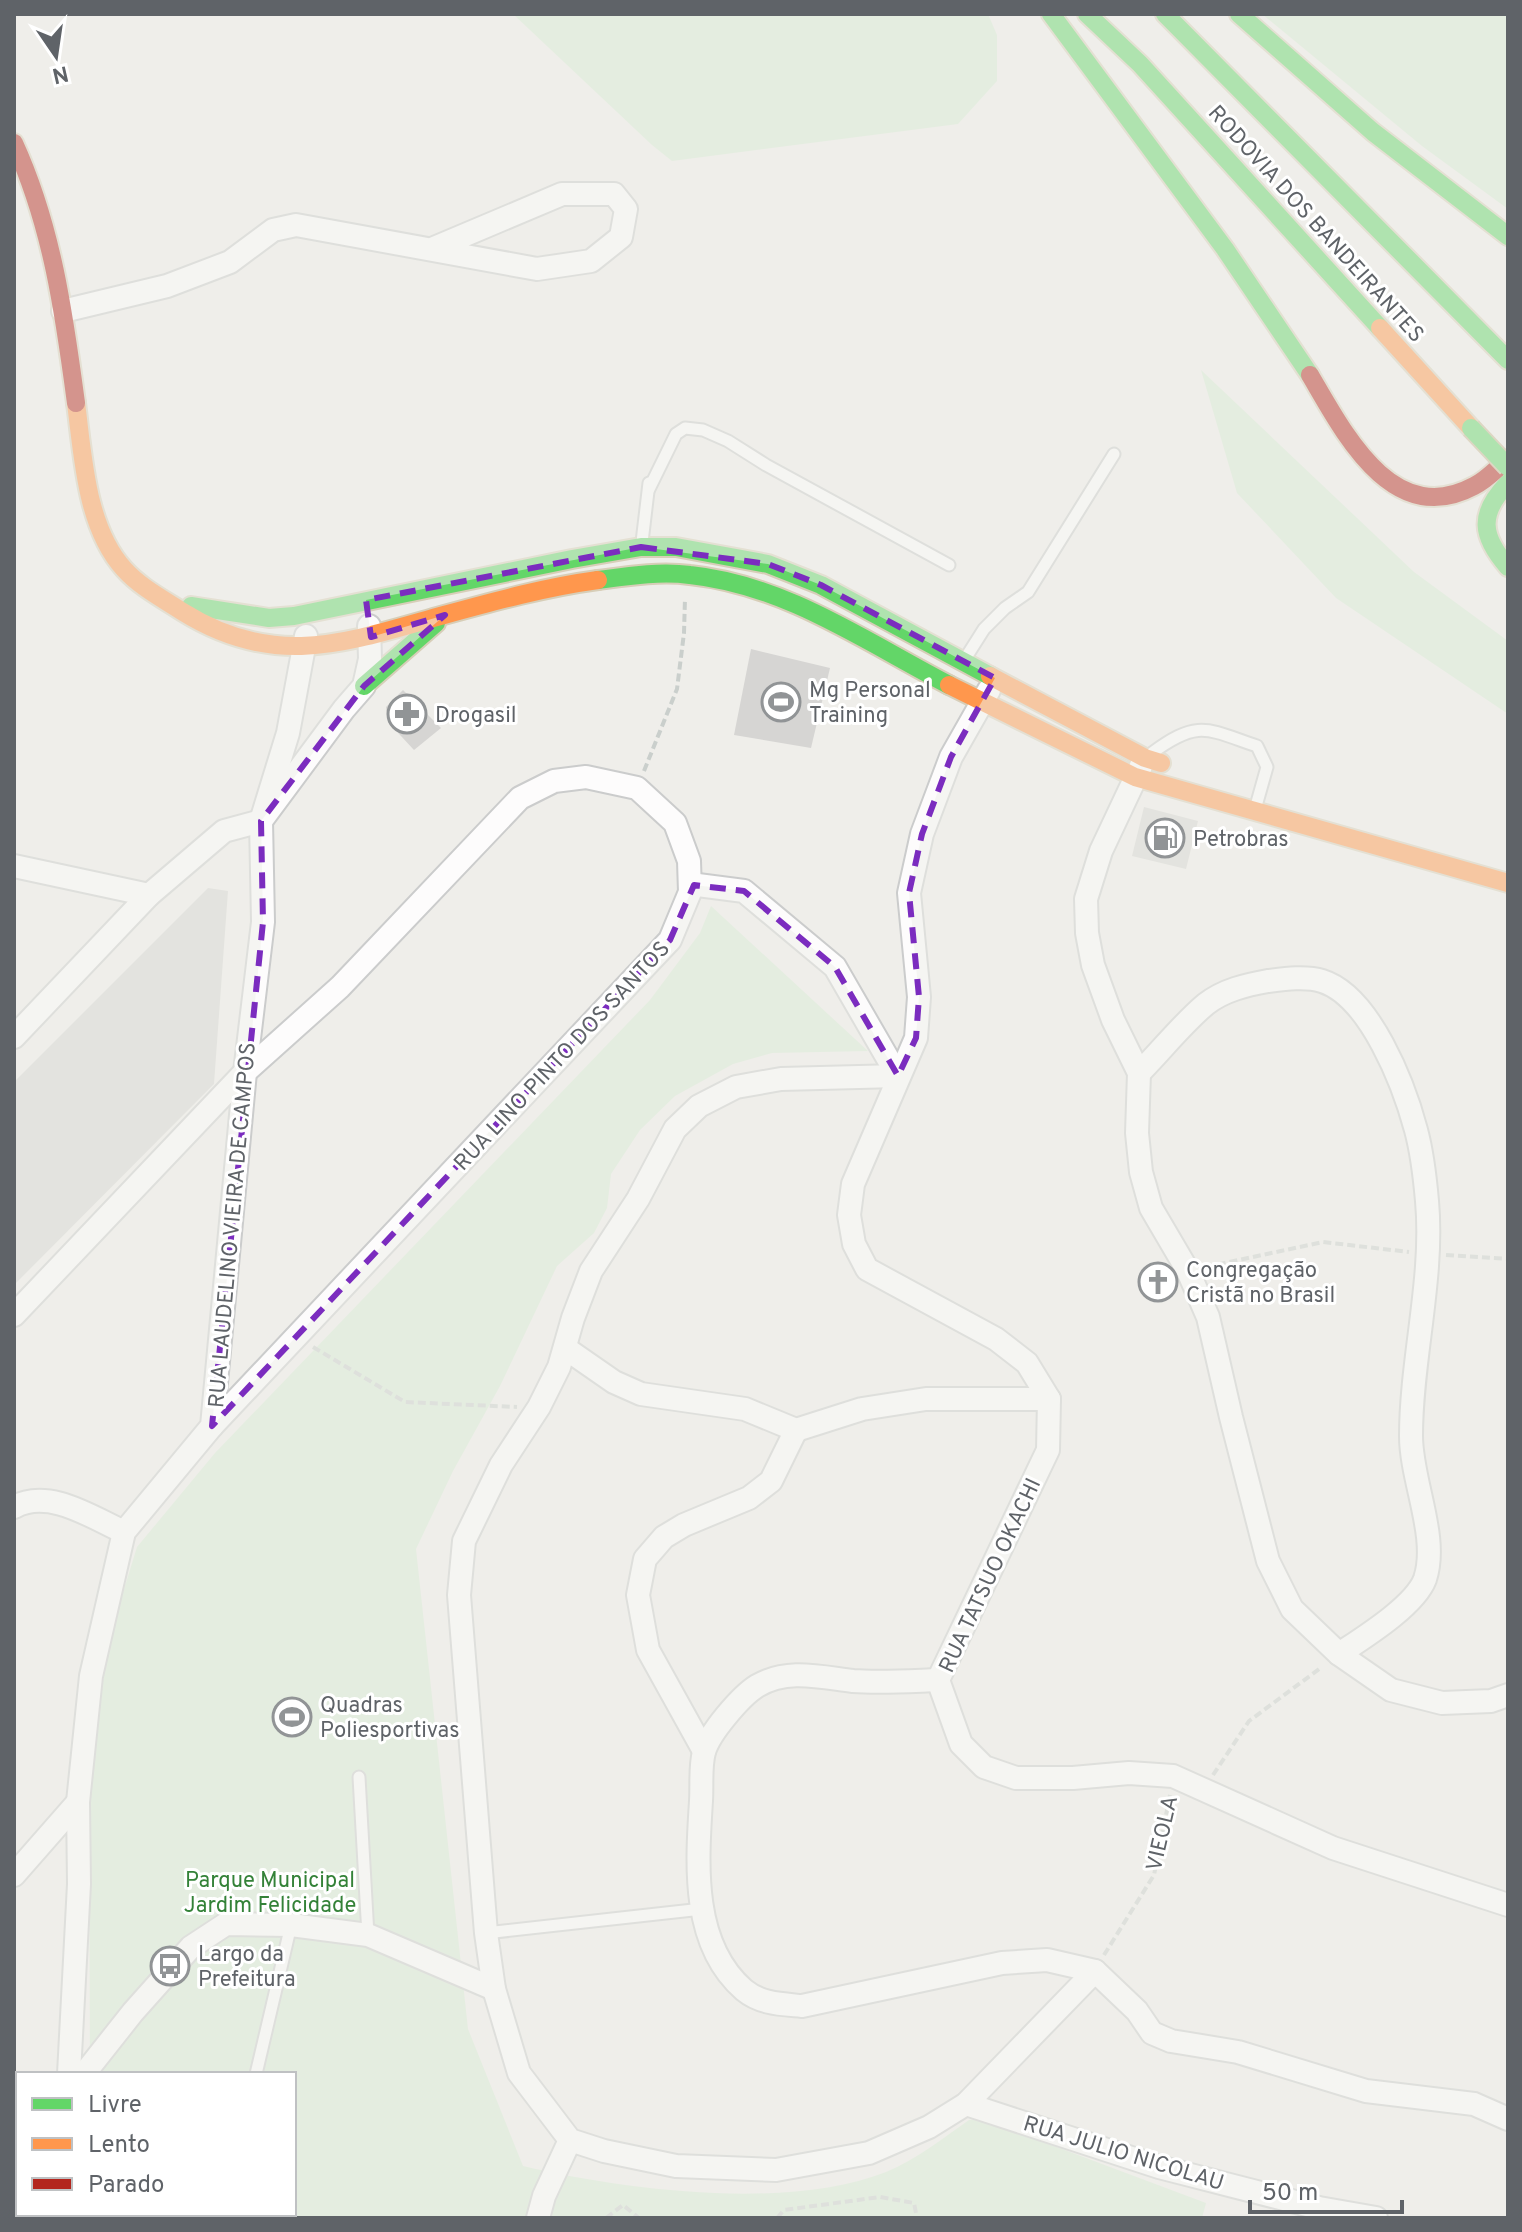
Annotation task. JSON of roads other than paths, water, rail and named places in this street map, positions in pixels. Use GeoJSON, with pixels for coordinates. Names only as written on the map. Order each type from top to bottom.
{"type":"FeatureCollection","features":[{"type":"Feature","properties":{"kind":"main road"},"geometry":{"type":"LineString","coordinates":[[1051,14],[1191,200],[1276,321],[1350,440],[1371,466],[1403,490],[1439,494],[1476,485],[1508,459]]}},
{"type":"Feature","properties":{"kind":"main road","name":"RODOVIA DOS BANDEIRANTES"},"geometry":{"type":"LineString","coordinates":[[1087,14],[1140,64],[1508,467]]}},
{"type":"Feature","properties":{"kind":"main road","name":"RODOVIA DOS BANDEIRANTES"},"geometry":{"type":"LineString","coordinates":[[1165,14],[1508,360]]}},
{"type":"Feature","properties":{"kind":"main road"},"geometry":{"type":"LineString","coordinates":[[1239,14],[1373,132],[1508,236]]}},
{"type":"Feature","properties":{"kind":"main road"},"geometry":{"type":"LineString","coordinates":[[14,143],[45,227],[63,311],[85,466],[94,506],[108,544],[120,565],[135,580],[211,629],[232,638],[268,646],[303,647],[371,637],[579,581],[685,574],[753,587],[822,616],[1096,761],[1140,768],[1174,766]]}},
{"type":"Feature","properties":{"kind":"main road"},"geometry":{"type":"LineString","coordinates":[[1508,483],[1497,493],[1484,520],[1493,548],[1508,567]]}},
{"type":"Feature","properties":{"kind":"main road"},"geometry":{"type":"LineString","coordinates":[[165,600],[269,618],[641,547],[676,547],[768,564],[821,585],[964,660],[1140,768],[1254,812],[1508,883]]}},
{"type":"Feature","properties":{"kind":"main road"},"geometry":{"type":"LineString","coordinates":[[364,686],[446,615]]}},
{"type":"Feature","properties":{"kind":"street"},"geometry":{"type":"LineString","coordinates":[[63,311],[167,286],[230,262],[273,230],[296,225],[537,269],[591,261],[621,237],[626,209],[614,194],[562,194],[432,249]]}},
{"type":"Feature","properties":{"kind":"street"},"geometry":{"type":"LineString","coordinates":[[14,1037],[149,895],[224,831],[261,821],[364,686],[371,637],[366,600]]}},
{"type":"Feature","properties":{"kind":"street","name":"RUA LAUDELINO VIEIRA DE CAMPOS"},"geometry":{"type":"LineString","coordinates":[[69,2072],[79,1884],[78,1802],[91,1676],[124,1532],[212,1426],[245,1072],[263,922],[261,821],[288,733],[303,647],[317,611]]}},
{"type":"Feature","properties":{"kind":"street"},"geometry":{"type":"LineString","coordinates":[[995,678],[951,757],[922,834],[909,893],[919,997],[916,1038],[853,1184],[849,1215],[854,1244],[867,1269],[996,1339],[1027,1363],[1049,1399]]}},
{"type":"Feature","properties":{"kind":"street"},"geometry":{"type":"LineString","coordinates":[[1140,768],[1101,851],[1086,899],[1093,965],[1113,1020],[1139,1073],[1137,1133],[1141,1172],[1151,1208],[1188,1271],[1208,1317],[1268,1561],[1292,1609],[1339,1654],[1391,1690],[1442,1703],[1491,1701],[1508,1695]]}},
{"type":"Feature","properties":{"kind":"street","name":"RUA LINO PINTO DOS SANTOS"},"geometry":{"type":"LineString","coordinates":[[212,1426],[670,940],[690,892],[689,861],[675,823],[637,788],[586,777],[554,781],[520,798],[340,987],[245,1072]]}},
{"type":"Feature","properties":{"kind":"street"},"geometry":{"type":"LineString","coordinates":[[14,866],[149,895]]}},
{"type":"Feature","properties":{"kind":"street"},"geometry":{"type":"LineString","coordinates":[[690,884],[744,891],[835,967],[898,1076]]}},
{"type":"Feature","properties":{"kind":"street"},"geometry":{"type":"LineString","coordinates":[[1139,1073],[1208,1003],[1241,986],[1284,978],[1323,981],[1352,1000],[1380,1037],[1416,1130],[1427,1203],[1426,1254],[1413,1379],[1411,1439],[1430,1554],[1424,1582],[1393,1617],[1339,1654]]}},
{"type":"Feature","properties":{"kind":"street"},"geometry":{"type":"LineString","coordinates":[[14,1315],[245,1072]]}},
{"type":"Feature","properties":{"kind":"street"},"geometry":{"type":"LineString","coordinates":[[898,1076],[781,1079],[736,1087],[699,1106],[675,1129],[638,1199],[591,1271],[559,1367],[539,1407],[501,1465],[464,1541],[459,1595],[486,1933],[494,1989],[519,2073],[570,2140],[604,2151],[676,2166],[776,2170],[869,2153],[929,2127],[966,2104],[1095,1971]]}},
{"type":"Feature","properties":{"kind":"street"},"geometry":{"type":"LineString","coordinates":[[565,1348],[614,1382],[641,1394],[745,1409],[796,1430],[862,1409],[926,1399],[1049,1399]]}},
{"type":"Feature","properties":{"kind":"street","name":"RUA TATSUO OKACHI"},"geometry":{"type":"LineString","coordinates":[[1049,1399],[1048,1450],[938,1680],[961,1744],[984,1767],[1016,1778],[1073,1778],[1129,1773],[1173,1776],[1333,1848],[1508,1905]]}},
{"type":"Feature","properties":{"kind":"street"},"geometry":{"type":"LineString","coordinates":[[704,1751],[648,1650],[638,1595],[645,1559],[664,1537],[684,1525],[749,1498],[771,1481],[796,1430]]}},
{"type":"Feature","properties":{"kind":"street"},"geometry":{"type":"LineString","coordinates":[[14,1507],[25,1501],[50,1500],[124,1532]]}},
{"type":"Feature","properties":{"kind":"street"},"geometry":{"type":"LineString","coordinates":[[938,1680],[853,1681],[800,1675],[777,1677],[756,1686],[727,1714],[704,1751],[698,1844],[702,1909],[708,1933],[725,1970],[746,1992],[769,2004],[802,2006],[1002,1963],[1047,1960],[1095,1971],[1137,2011],[1152,2033],[1171,2041],[1238,2052],[1366,2091],[1474,2104],[1508,2119]]}},
{"type":"Feature","properties":{"kind":"street"},"geometry":{"type":"LineString","coordinates":[[14,1875],[78,1802]]}},
{"type":"Feature","properties":{"kind":"street"},"geometry":{"type":"LineString","coordinates":[[86,2072],[133,2012],[191,1947],[226,1924],[291,1925],[368,1935],[494,1989]]}},
{"type":"Feature","properties":{"kind":"street","name":"RUA JULIO NICOLAU"},"geometry":{"type":"LineString","coordinates":[[966,2104],[1159,2167],[1319,2208],[1376,2218]]}},
{"type":"Feature","properties":{"kind":"street"},"geometry":{"type":"LineString","coordinates":[[538,2218],[544,2196],[570,2140]]}},
{"type":"Feature","properties":{"kind":"lane"},"geometry":{"type":"LineString","coordinates":[[640,576],[649,484],[676,434],[685,428],[703,430],[728,441],[949,565]]}},
{"type":"Feature","properties":{"kind":"lane"},"geometry":{"type":"LineString","coordinates":[[964,660],[984,629],[1005,608],[1028,592],[1114,454]]}},
{"type":"Feature","properties":{"kind":"lane"},"geometry":{"type":"LineString","coordinates":[[1140,768],[1176,735],[1206,729],[1257,746],[1267,767],[1254,812]]}},
{"type":"Feature","properties":{"kind":"lane"},"geometry":{"type":"LineString","coordinates":[[359,1777],[368,1935]]}},
{"type":"Feature","properties":{"kind":"lane"},"geometry":{"type":"LineString","coordinates":[[486,1933],[702,1909]]}},
{"type":"Feature","properties":{"kind":"lane"},"geometry":{"type":"LineString","coordinates":[[256,2072],[291,1925]]}},
{"type":"Feature","properties":{"kind":"place","name":"Mg Personal Training"},"geometry":{"type":"Point","coordinates":[781,702]}},
{"type":"Feature","properties":{"kind":"place","name":"Drogasil"},"geometry":{"type":"Point","coordinates":[407,714]}},
{"type":"Feature","properties":{"kind":"place","name":"Petrobras"},"geometry":{"type":"Point","coordinates":[1165,838]}},
{"type":"Feature","properties":{"kind":"place","name":"Congregação Cristã no Brasil"},"geometry":{"type":"Point","coordinates":[1158,1282]}},
{"type":"Feature","properties":{"kind":"place","name":"Quadras Poliesportivas"},"geometry":{"type":"Point","coordinates":[292,1717]}},
{"type":"Feature","properties":{"kind":"place","name":"Largo da Prefeitura"},"geometry":{"type":"Point","coordinates":[170,1966]}},
{"type":"Feature","properties":{"kind":"park label","name":"Parque Municipal Jardim Felicidade"},"geometry":{"type":"Point","coordinates":[270,1892]}}]}
